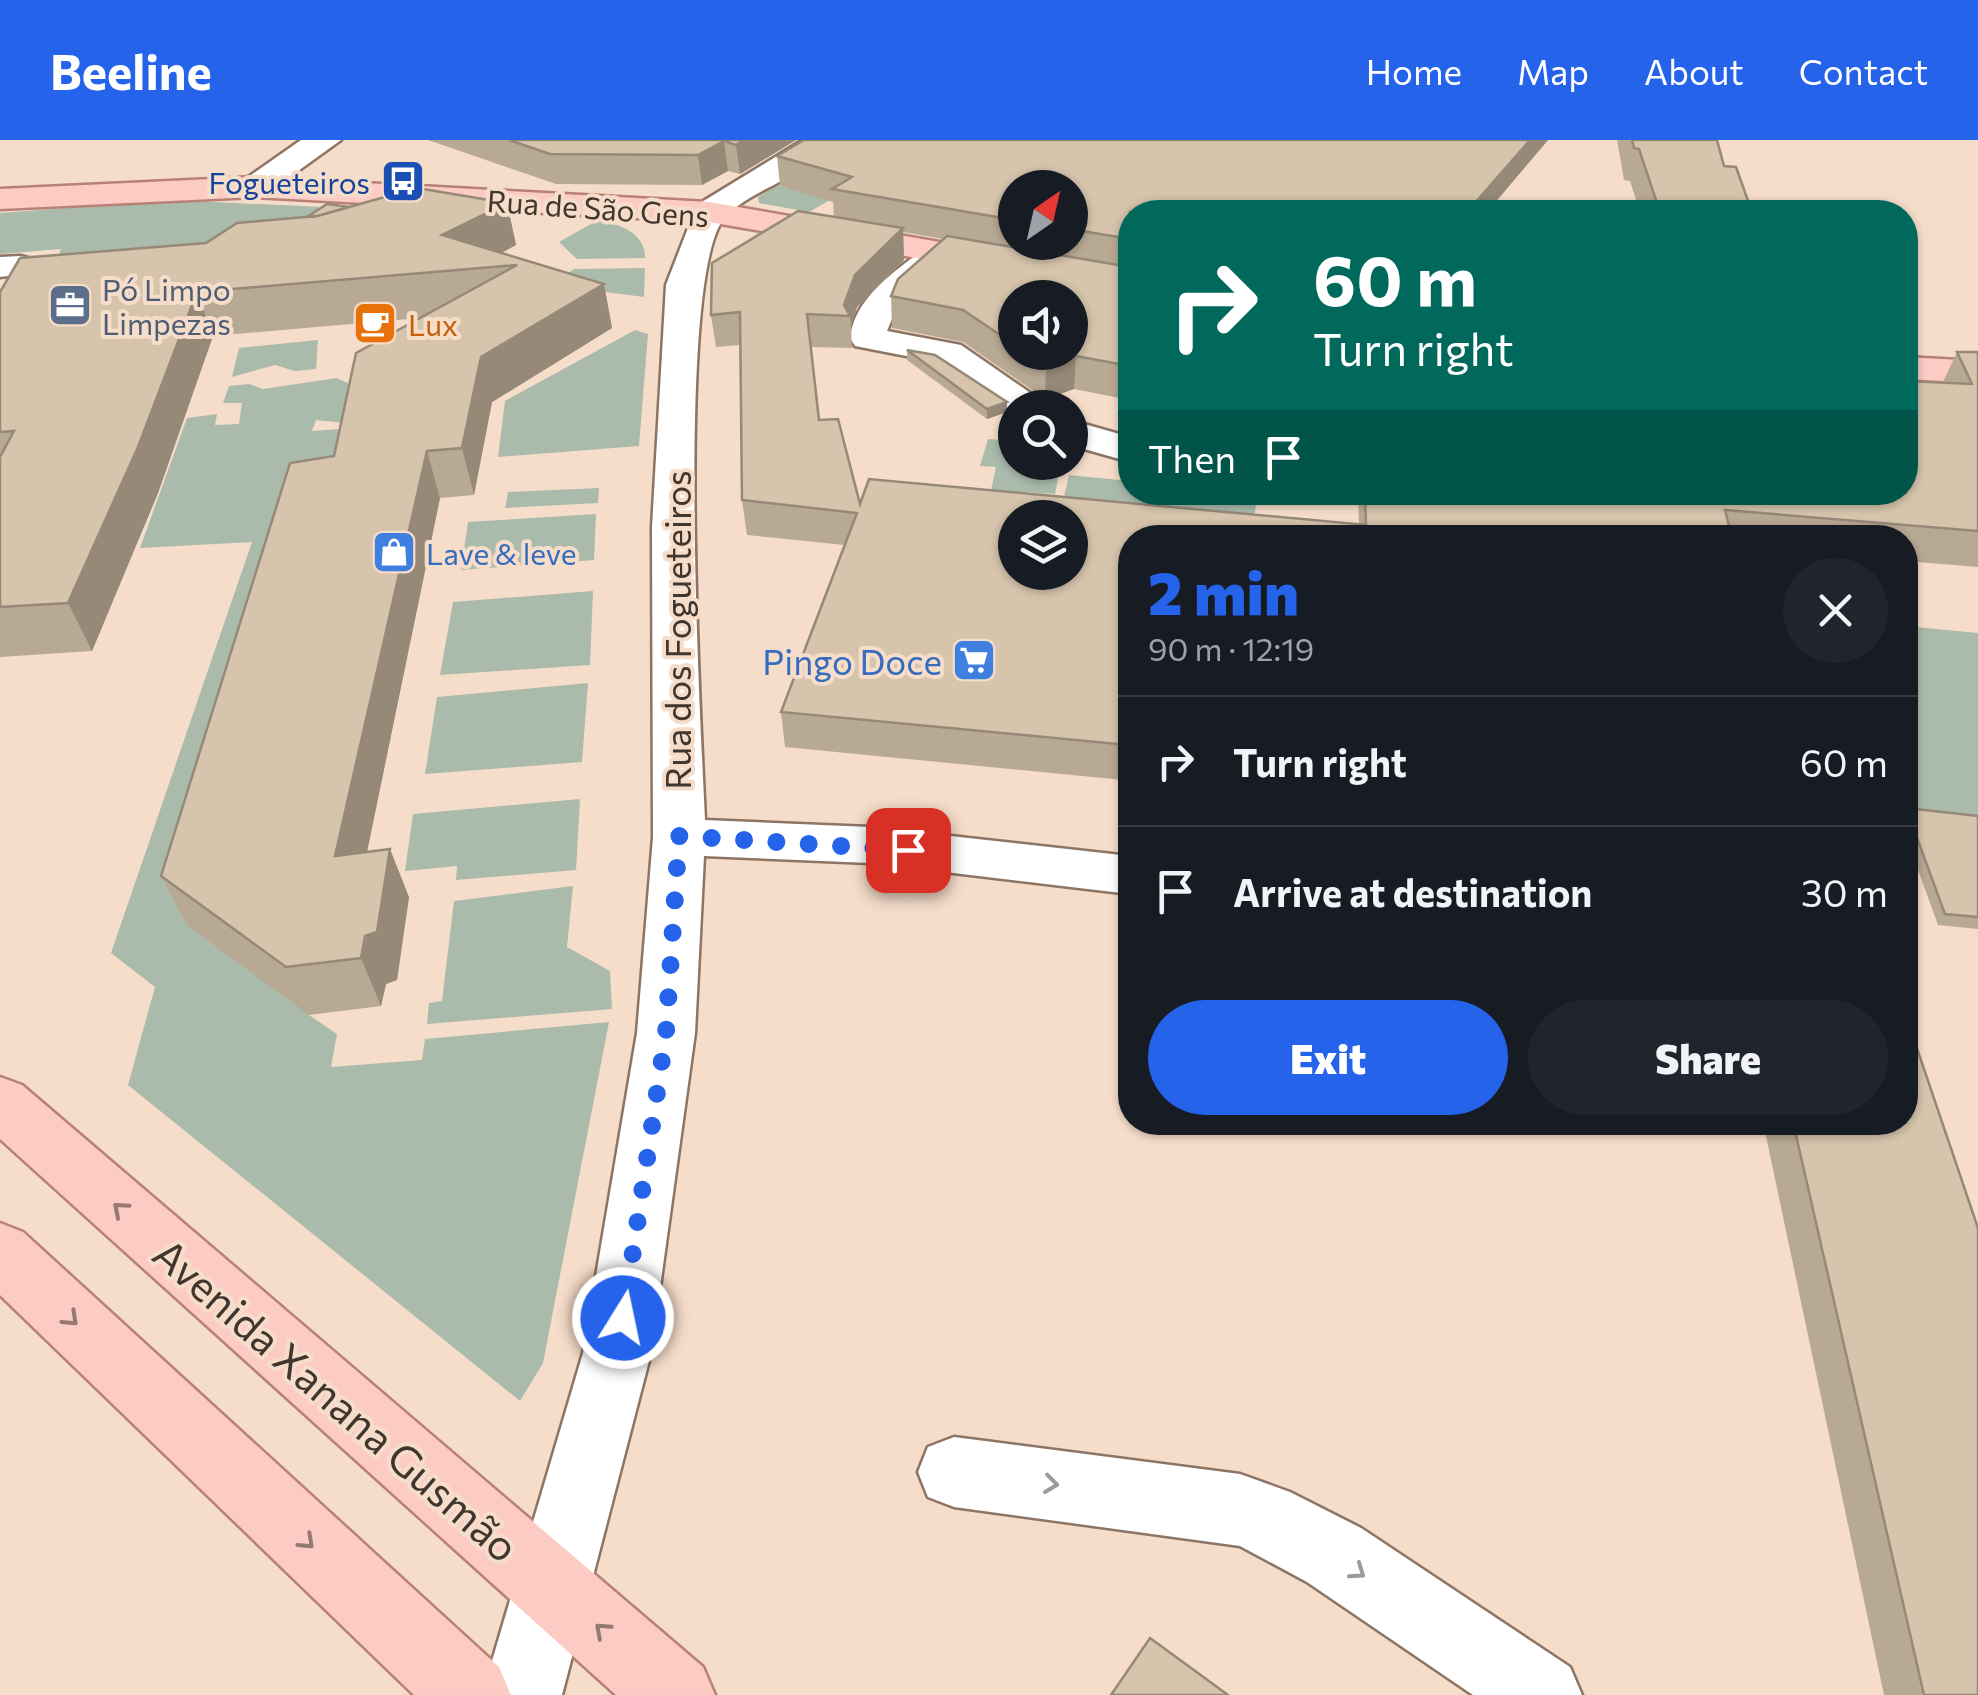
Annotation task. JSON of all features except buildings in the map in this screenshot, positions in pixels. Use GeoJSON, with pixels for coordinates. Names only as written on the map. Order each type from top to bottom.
{"type":"FeatureCollection","features":[{"type":"Feature","properties":{"kind":"main road","name":"Rua de São Gens"},"geometry":{"type":"LineString","coordinates":[[0,199],[255,187],[709,212],[1118,283]]}},
{"type":"Feature","properties":{"kind":"main road"},"geometry":{"type":"LineString","coordinates":[[1918,369],[1978,372]]}},
{"type":"Feature","properties":{"kind":"main road","name":"Avenida Xanana Gusmão"},"geometry":{"type":"LineString","coordinates":[[0,1102],[675,1695]]}},
{"type":"Feature","properties":{"kind":"main road"},"geometry":{"type":"LineString","coordinates":[[0,1252],[471,1695]]}},
{"type":"Feature","properties":{"kind":"street"},"geometry":{"type":"LineString","coordinates":[[255,187],[306,149],[326,140]]}},
{"type":"Feature","properties":{"kind":"street"},"geometry":{"type":"LineString","coordinates":[[709,212],[824,140]]}},
{"type":"Feature","properties":{"kind":"street"},"geometry":{"type":"LineString","coordinates":[[388,229],[466,198]]}},
{"type":"Feature","properties":{"kind":"street","name":"Rua dos Fogueteiros"},"geometry":{"type":"LineString","coordinates":[[522,1695],[617,1353],[648,1178],[666,1033],[679,836],[675,438],[684,284],[709,212]]}},
{"type":"Feature","properties":{"kind":"street"},"geometry":{"type":"LineString","coordinates":[[940,253],[886,301],[866,336],[878,342],[948,353],[1006,390]]}},
{"type":"Feature","properties":{"kind":"street"},"geometry":{"type":"LineString","coordinates":[[1088,437],[1118,446]]}},
{"type":"Feature","properties":{"kind":"street"},"geometry":{"type":"LineString","coordinates":[[679,836],[870,845],[1118,874]]}},
{"type":"Feature","properties":{"kind":"street"},"geometry":{"type":"LineString","coordinates":[[954,1472],[1240,1510],[1290,1530],[1334,1555],[1542,1695]]}},
{"type":"Feature","properties":{"kind":"green space"},"geometry":{"type":"Polygon","coordinates":[[[777,185],[830,200],[809,212],[759,203],[758,197],[777,185]]]}},
{"type":"Feature","properties":{"kind":"green space"},"geometry":{"type":"Polygon","coordinates":[[[173,200],[406,211],[277,238],[76,253],[65,280],[50,281],[61,249],[0,254],[0,213],[173,200]]]}},
{"type":"Feature","properties":{"kind":"green space"},"geometry":{"type":"Polygon","coordinates":[[[598,220],[623,227],[636,236],[645,258],[577,259],[559,242],[598,220]]]}},
{"type":"Feature","properties":{"kind":"green space"},"geometry":{"type":"Polygon","coordinates":[[[645,268],[644,297],[552,285],[574,269],[645,268]]]}},
{"type":"Feature","properties":{"kind":"green space"},"geometry":{"type":"Polygon","coordinates":[[[635,330],[648,334],[639,446],[498,457],[505,401],[635,330]]]}},
{"type":"Feature","properties":{"kind":"green space"},"geometry":{"type":"Polygon","coordinates":[[[318,340],[316,369],[295,371],[275,365],[232,377],[239,348],[318,340]]]}},
{"type":"Feature","properties":{"kind":"green space"},"geometry":{"type":"Polygon","coordinates":[[[337,378],[354,386],[344,423],[316,420],[312,431],[339,429],[322,507],[309,1015],[337,1034],[331,1067],[422,1060],[425,1039],[609,1022],[543,1363],[520,1401],[128,1085],[155,987],[111,953],[252,542],[140,548],[187,418],[217,414],[215,425],[239,424],[242,403],[223,403],[229,386],[249,384],[263,389],[337,378]]]}},
{"type":"Feature","properties":{"kind":"green space"},"geometry":{"type":"Polygon","coordinates":[[[988,439],[998,440],[998,480],[1058,480],[1055,494],[991,490],[996,467],[980,466],[988,439]]]}},
{"type":"Feature","properties":{"kind":"green space"},"geometry":{"type":"Polygon","coordinates":[[[1088,477],[1118,480],[1118,505],[1256,505],[1253,525],[1130,525],[1088,521],[1088,500],[1063,500],[1068,480],[1088,480],[1088,477]]]}},
{"type":"Feature","properties":{"kind":"green space"},"geometry":{"type":"Polygon","coordinates":[[[599,488],[598,503],[505,508],[508,492],[599,488]]]}},
{"type":"Feature","properties":{"kind":"green space"},"geometry":{"type":"Polygon","coordinates":[[[596,514],[594,560],[461,570],[468,522],[596,514]]]}},
{"type":"Feature","properties":{"kind":"green space"},"geometry":{"type":"Polygon","coordinates":[[[593,591],[590,665],[440,675],[453,602],[593,591]]]}},
{"type":"Feature","properties":{"kind":"green space"},"geometry":{"type":"Polygon","coordinates":[[[1918,627],[1978,633],[1978,821],[1918,814],[1918,627]]]}},
{"type":"Feature","properties":{"kind":"green space"},"geometry":{"type":"Polygon","coordinates":[[[588,683],[582,762],[425,774],[437,697],[588,683]]]}},
{"type":"Feature","properties":{"kind":"green space"},"geometry":{"type":"Polygon","coordinates":[[[580,799],[576,870],[456,880],[457,866],[405,871],[413,814],[580,799]]]}},
{"type":"Feature","properties":{"kind":"green space"},"geometry":{"type":"Polygon","coordinates":[[[573,886],[567,947],[610,971],[612,1009],[427,1024],[429,1003],[442,1001],[454,901],[573,886]]]}},
{"type":"Feature","properties":{"kind":"place","name":"Fogueteiros"},"geometry":{"type":"Point","coordinates":[403,181]}},
{"type":"Feature","properties":{"kind":"place","name":"Pó Limpo Limpezas"},"geometry":{"type":"Point","coordinates":[70,305]}},
{"type":"Feature","properties":{"kind":"place","name":"Lux"},"geometry":{"type":"Point","coordinates":[375,323]}},
{"type":"Feature","properties":{"kind":"place","name":"Lave & leve"},"geometry":{"type":"Point","coordinates":[394,552]}},
{"type":"Feature","properties":{"kind":"place","name":"Pingo Doce"},"geometry":{"type":"Point","coordinates":[974,660]}},
{"type":"Feature","properties":{"kind":"route"},"geometry":{"type":"LineString","coordinates":[[623,1318],[648,1178],[666,1033],[679,836],[908,850]]}}]}
